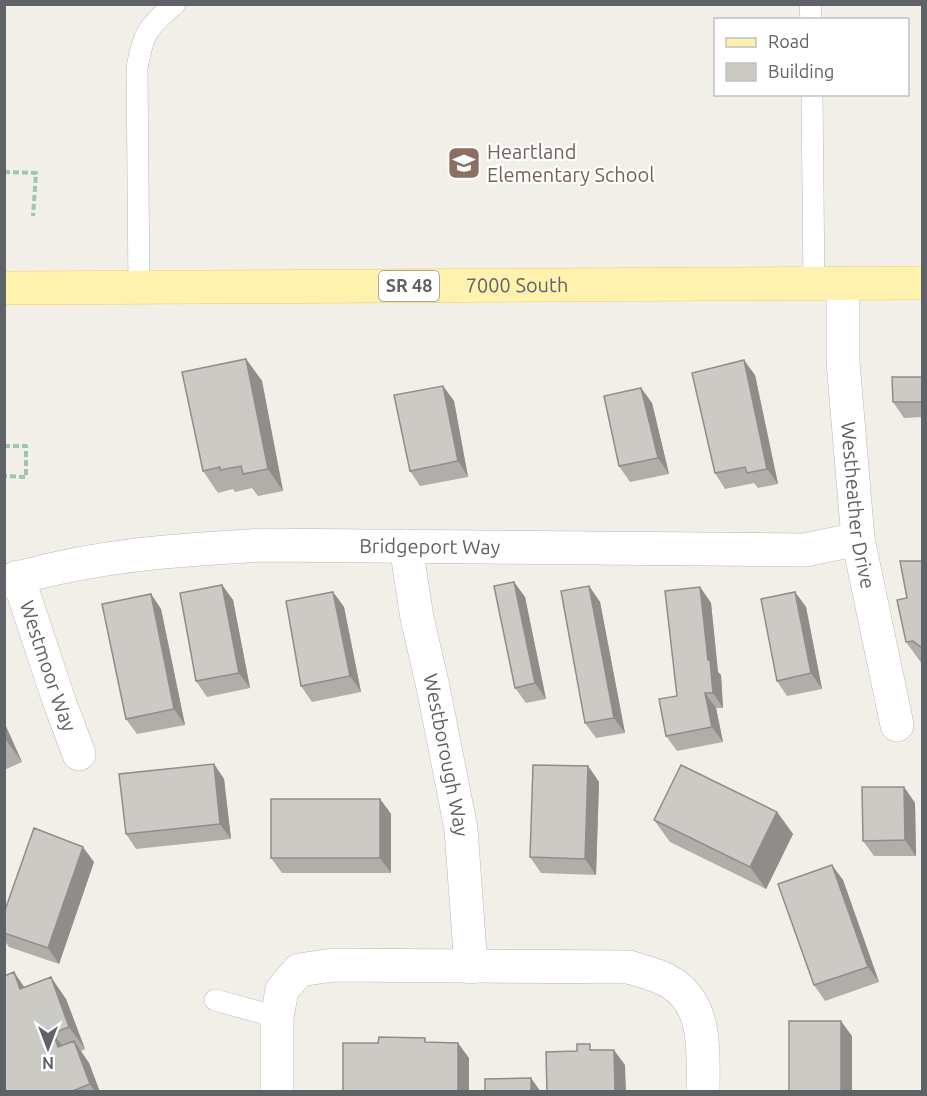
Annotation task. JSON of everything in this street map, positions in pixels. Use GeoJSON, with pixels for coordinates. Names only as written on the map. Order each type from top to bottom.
{"type":"FeatureCollection","features":[{"type":"Feature","properties":{"kind":"main road","name":"7000 South"},"geometry":{"type":"LineString","coordinates":[[4,288],[922,283]]}},
{"type":"Feature","properties":{"kind":"street","name":"Westheather Drive"},"geometry":{"type":"LineString","coordinates":[[828,284],[843,362],[858,539],[897,725]]}},
{"type":"Feature","properties":{"kind":"street","name":"Bridgeport Way"},"geometry":{"type":"LineString","coordinates":[[11,580],[101,558],[182,549],[263,545],[805,550],[858,539]]}},
{"type":"Feature","properties":{"kind":"street","name":"Westborough Way"},"geometry":{"type":"LineString","coordinates":[[406,546],[417,618],[461,829],[471,967]]}},
{"type":"Feature","properties":{"kind":"street","name":"Westmoor Way"},"geometry":{"type":"LineString","coordinates":[[11,580],[79,754]]}},
{"type":"Feature","properties":{"kind":"street"},"geometry":{"type":"LineString","coordinates":[[277,1092],[277,1017],[282,990],[299,970],[333,965],[629,967],[658,976],[674,984],[687,997],[697,1013],[702,1033],[703,1092]]}},
{"type":"Feature","properties":{"kind":"lane"},"geometry":{"type":"LineString","coordinates":[[139,288],[137,68],[142,42],[154,21],[175,4]]}},
{"type":"Feature","properties":{"kind":"lane"},"geometry":{"type":"LineString","coordinates":[[812,96],[828,284]]}},
{"type":"Feature","properties":{"kind":"lane"},"geometry":{"type":"LineString","coordinates":[[215,1000],[277,1017]]}},
{"type":"Feature","properties":{"kind":"path"},"geometry":{"type":"LineString","coordinates":[[4,172],[36,173],[33,216]]}},
{"type":"Feature","properties":{"kind":"path"},"geometry":{"type":"LineString","coordinates":[[4,446],[26,446],[26,477],[4,476]]}},
{"type":"Feature","properties":{"kind":"building"},"geometry":{"type":"Polygon","coordinates":[[[246,359],[268,469],[243,474],[241,466],[203,471],[182,372],[246,359]]]}},
{"type":"Feature","properties":{"kind":"building"},"geometry":{"type":"Polygon","coordinates":[[[744,360],[767,469],[747,473],[745,467],[715,473],[692,373],[744,360]]]}},
{"type":"Feature","properties":{"kind":"building"},"geometry":{"type":"Polygon","coordinates":[[[892,377],[922,377],[922,402],[893,402],[892,377]]]}},
{"type":"Feature","properties":{"kind":"building"},"geometry":{"type":"Polygon","coordinates":[[[443,386],[458,461],[410,471],[394,395],[443,386]]]}},
{"type":"Feature","properties":{"kind":"building"},"geometry":{"type":"Polygon","coordinates":[[[641,388],[658,458],[619,466],[604,396],[641,388]]]}},
{"type":"Feature","properties":{"kind":"building"},"geometry":{"type":"Polygon","coordinates":[[[900,561],[922,561],[922,648],[913,641],[906,642],[897,600],[907,598],[900,561]]]}},
{"type":"Feature","properties":{"kind":"building"},"geometry":{"type":"Polygon","coordinates":[[[514,582],[535,683],[515,688],[494,586],[514,582]]]}},
{"type":"Feature","properties":{"kind":"building"},"geometry":{"type":"Polygon","coordinates":[[[222,585],[239,673],[196,681],[180,593],[222,585]]]}},
{"type":"Feature","properties":{"kind":"building"},"geometry":{"type":"Polygon","coordinates":[[[589,586],[614,718],[585,723],[561,591],[589,586]]]}},
{"type":"Feature","properties":{"kind":"building"},"geometry":{"type":"Polygon","coordinates":[[[700,587],[713,693],[705,693],[712,727],[666,736],[659,699],[677,696],[665,591],[700,587]]]}},
{"type":"Feature","properties":{"kind":"building"},"geometry":{"type":"Polygon","coordinates":[[[333,592],[350,676],[301,686],[286,601],[333,592]]]}},
{"type":"Feature","properties":{"kind":"building"},"geometry":{"type":"Polygon","coordinates":[[[795,592],[811,673],[777,681],[761,599],[795,592]]]}},
{"type":"Feature","properties":{"kind":"building"},"geometry":{"type":"Polygon","coordinates":[[[151,594],[174,709],[126,719],[102,604],[151,594]]]}},
{"type":"Feature","properties":{"kind":"building"},"geometry":{"type":"Polygon","coordinates":[[[214,764],[220,824],[126,834],[119,774],[214,764]]]}},
{"type":"Feature","properties":{"kind":"building"},"geometry":{"type":"Polygon","coordinates":[[[533,765],[588,766],[585,859],[530,857],[533,765]]]}},
{"type":"Feature","properties":{"kind":"building"},"geometry":{"type":"Polygon","coordinates":[[[681,765],[777,812],[750,867],[654,820],[681,765]]]}},
{"type":"Feature","properties":{"kind":"building"},"geometry":{"type":"Polygon","coordinates":[[[862,787],[904,787],[905,840],[863,841],[862,787]]]}},
{"type":"Feature","properties":{"kind":"building"},"geometry":{"type":"Polygon","coordinates":[[[271,799],[380,799],[380,858],[271,858],[271,799]]]}},
{"type":"Feature","properties":{"kind":"building"},"geometry":{"type":"Polygon","coordinates":[[[34,828],[83,847],[48,948],[4,933],[4,913],[34,828]]]}},
{"type":"Feature","properties":{"kind":"building"},"geometry":{"type":"Polygon","coordinates":[[[832,865],[868,967],[814,985],[778,884],[832,865]]]}},
{"type":"Feature","properties":{"kind":"building"},"geometry":{"type":"Polygon","coordinates":[[[14,972],[20,989],[51,977],[69,1027],[53,1033],[58,1047],[74,1041],[90,1084],[70,1092],[4,1092],[4,976],[14,972]]]}},
{"type":"Feature","properties":{"kind":"building"},"geometry":{"type":"Polygon","coordinates":[[[789,1021],[841,1021],[841,1092],[789,1092],[789,1021]]]}},
{"type":"Feature","properties":{"kind":"building"},"geometry":{"type":"Polygon","coordinates":[[[379,1037],[425,1038],[425,1042],[458,1043],[458,1092],[343,1092],[343,1043],[378,1043],[379,1037]]]}},
{"type":"Feature","properties":{"kind":"building"},"geometry":{"type":"Polygon","coordinates":[[[577,1044],[590,1044],[590,1050],[614,1050],[615,1092],[547,1092],[546,1052],[577,1051],[577,1044]]]}},
{"type":"Feature","properties":{"kind":"building"},"geometry":{"type":"Polygon","coordinates":[[[531,1078],[531,1092],[485,1092],[485,1079],[531,1078]]]}},
{"type":"Feature","properties":{"kind":"place","name":"Heartland Elementary School"},"geometry":{"type":"Point","coordinates":[464,163]}}]}
